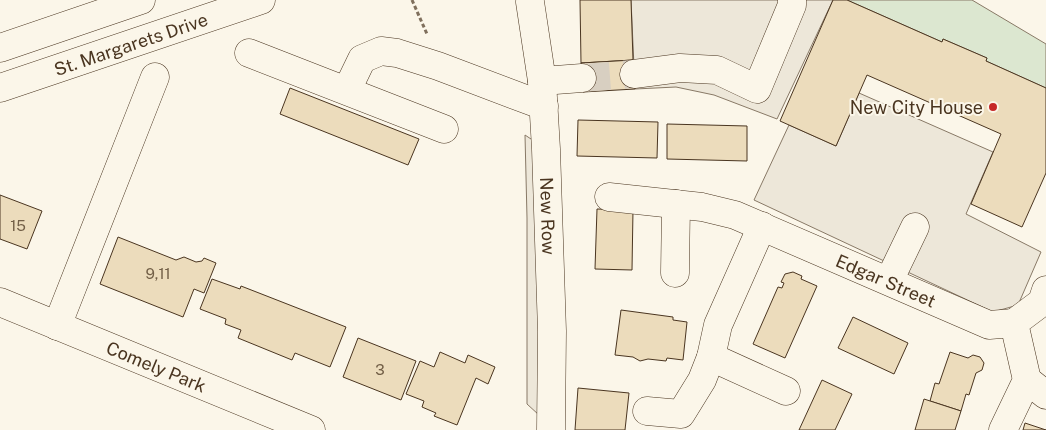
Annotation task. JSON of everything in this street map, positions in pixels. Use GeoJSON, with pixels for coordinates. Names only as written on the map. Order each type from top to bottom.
{"type":"FeatureCollection","features":[{"type":"Feature","properties":{"kind":"street"},"geometry":{"type":"LineString","coordinates":[[0,48],[141,0]]}},
{"type":"Feature","properties":{"kind":"street","name":"St. Margarets Drive"},"geometry":{"type":"LineString","coordinates":[[0,88],[261,0]]}},
{"type":"Feature","properties":{"kind":"street"},"geometry":{"type":"LineString","coordinates":[[634,74],[680,68],[717,70],[757,88],[792,5],[792,0]]}},
{"type":"Feature","properties":{"kind":"street","name":"New Row"},"geometry":{"type":"LineString","coordinates":[[530,2],[543,94],[552,331],[551,430]]}},
{"type":"Feature","properties":{"kind":"street"},"geometry":{"type":"LineString","coordinates":[[347,90],[362,59],[381,51],[397,53],[543,94],[582,78]]}},
{"type":"Feature","properties":{"kind":"street"},"geometry":{"type":"LineString","coordinates":[[249,52],[444,129]]}},
{"type":"Feature","properties":{"kind":"street"},"geometry":{"type":"LineString","coordinates":[[57,326],[155,77]]}},
{"type":"Feature","properties":{"kind":"street","name":"Edgar Street"},"geometry":{"type":"LineString","coordinates":[[609,198],[689,206],[735,215],[989,325],[1014,322]]}},
{"type":"Feature","properties":{"kind":"street"},"geometry":{"type":"LineString","coordinates":[[675,272],[689,206]]}},
{"type":"Feature","properties":{"kind":"street"},"geometry":{"type":"LineString","coordinates":[[647,411],[680,414],[702,380],[711,357],[718,325],[762,226]]}},
{"type":"Feature","properties":{"kind":"street"},"geometry":{"type":"LineString","coordinates":[[889,281],[915,227]]}},
{"type":"Feature","properties":{"kind":"street"},"geometry":{"type":"LineString","coordinates":[[1003,428],[1036,388],[1014,322],[1042,302],[1046,290]]}},
{"type":"Feature","properties":{"kind":"street","name":"Comely Park"},"geometry":{"type":"LineString","coordinates":[[0,302],[312,430]]}},
{"type":"Feature","properties":{"kind":"street"},"geometry":{"type":"LineString","coordinates":[[711,357],[786,391]]}},
{"type":"Feature","properties":{"kind":"green space"},"geometry":{"type":"Polygon","coordinates":[[[847,0],[972,0],[1046,44],[1046,88],[986,61],[987,58],[943,39],[942,42],[847,0]]]}},
{"type":"Feature","properties":{"kind":"shaded area"},"geometry":{"type":"Polygon","coordinates":[[[631,0],[833,0],[777,119],[714,95],[676,87],[635,89],[631,0]]]}},
{"type":"Feature","properties":{"kind":"shaded area"},"geometry":{"type":"Polygon","coordinates":[[[859,93],[993,152],[966,214],[1041,252],[1018,305],[993,312],[754,200],[789,125],[836,146],[859,93]]]}},
{"type":"Feature","properties":{"kind":"shaded area"},"geometry":{"type":"Polygon","coordinates":[[[525,135],[546,149],[551,426],[527,404],[525,135]]]}},
{"type":"Feature","properties":{"kind":"building"},"geometry":{"type":"Polygon","coordinates":[[[580,0],[631,0],[633,60],[581,63],[580,0]]]}},
{"type":"Feature","properties":{"kind":"building","name":"New City House"},"geometry":{"type":"Polygon","coordinates":[[[833,0],[847,0],[942,42],[943,39],[987,58],[986,61],[1046,88],[1046,173],[1022,227],[971,204],[1001,134],[867,75],[836,146],[780,121],[833,0]]]}},
{"type":"Feature","properties":{"kind":"building"},"geometry":{"type":"Polygon","coordinates":[[[633,60],[635,89],[583,92],[581,63],[633,60]]]}},
{"type":"Feature","properties":{"kind":"building"},"geometry":{"type":"Polygon","coordinates":[[[290,88],[419,139],[408,165],[280,114],[290,88]]]}},
{"type":"Feature","properties":{"kind":"building"},"geometry":{"type":"Polygon","coordinates":[[[578,120],[658,122],[657,158],[577,156],[578,120]]]}},
{"type":"Feature","properties":{"kind":"building"},"geometry":{"type":"Polygon","coordinates":[[[667,124],[747,126],[747,161],[667,159],[667,124]]]}},
{"type":"Feature","properties":{"kind":"building"},"geometry":{"type":"Polygon","coordinates":[[[0,195],[42,211],[27,249],[0,239],[0,195]]]}},
{"type":"Feature","properties":{"kind":"building"},"geometry":{"type":"Polygon","coordinates":[[[597,209],[633,210],[632,270],[595,269],[597,209]]]}},
{"type":"Feature","properties":{"kind":"building"},"geometry":{"type":"Polygon","coordinates":[[[118,237],[176,260],[184,257],[196,262],[202,261],[204,258],[216,263],[204,293],[194,289],[183,317],[100,284],[118,237]]]}},
{"type":"Feature","properties":{"kind":"building"},"geometry":{"type":"Polygon","coordinates":[[[793,272],[802,276],[801,279],[817,286],[785,358],[753,344],[778,287],[782,288],[784,283],[781,282],[785,274],[793,272]]]}},
{"type":"Feature","properties":{"kind":"building"},"geometry":{"type":"Polygon","coordinates":[[[212,279],[240,289],[241,286],[346,327],[330,367],[295,353],[292,360],[238,338],[241,330],[225,324],[226,319],[200,309],[212,279]]]}},
{"type":"Feature","properties":{"kind":"building"},"geometry":{"type":"Polygon","coordinates":[[[621,310],[673,317],[673,320],[687,322],[683,360],[667,358],[666,361],[648,359],[640,361],[633,357],[615,355],[621,310]]]}},
{"type":"Feature","properties":{"kind":"building"},"geometry":{"type":"Polygon","coordinates":[[[853,317],[908,343],[894,374],[838,348],[853,317]]]}},
{"type":"Feature","properties":{"kind":"building"},"geometry":{"type":"Polygon","coordinates":[[[358,338],[416,361],[401,400],[343,377],[358,338]]]}},
{"type":"Feature","properties":{"kind":"building"},"geometry":{"type":"Polygon","coordinates":[[[440,352],[465,363],[468,355],[495,367],[488,384],[476,378],[457,425],[434,416],[436,413],[422,407],[424,401],[406,394],[420,361],[434,367],[440,352]]]}},
{"type":"Feature","properties":{"kind":"building"},"geometry":{"type":"Polygon","coordinates":[[[950,352],[968,358],[973,355],[980,357],[984,363],[982,370],[976,373],[969,395],[966,394],[961,411],[930,401],[935,383],[939,384],[950,352]]]}},
{"type":"Feature","properties":{"kind":"building"},"geometry":{"type":"Polygon","coordinates":[[[822,380],[852,394],[835,430],[799,430],[822,380]]]}},
{"type":"Feature","properties":{"kind":"building"},"geometry":{"type":"Polygon","coordinates":[[[578,388],[629,393],[625,430],[575,430],[578,388]]]}},
{"type":"Feature","properties":{"kind":"building"},"geometry":{"type":"Polygon","coordinates":[[[924,399],[961,411],[955,430],[915,430],[924,399]]]}},
{"type":"Feature","properties":{"kind":"building"},"geometry":{"type":"Polygon","coordinates":[[[1025,423],[1046,430],[1023,430],[1025,423]]]}},
{"type":"Feature","properties":{"kind":"tunnel"},"geometry":{"type":"LineString","coordinates":[[582,78],[634,74]]}},
{"type":"Feature","properties":{"kind":"place","name":"New City House"},"geometry":{"type":"Point","coordinates":[993,107]}}]}
